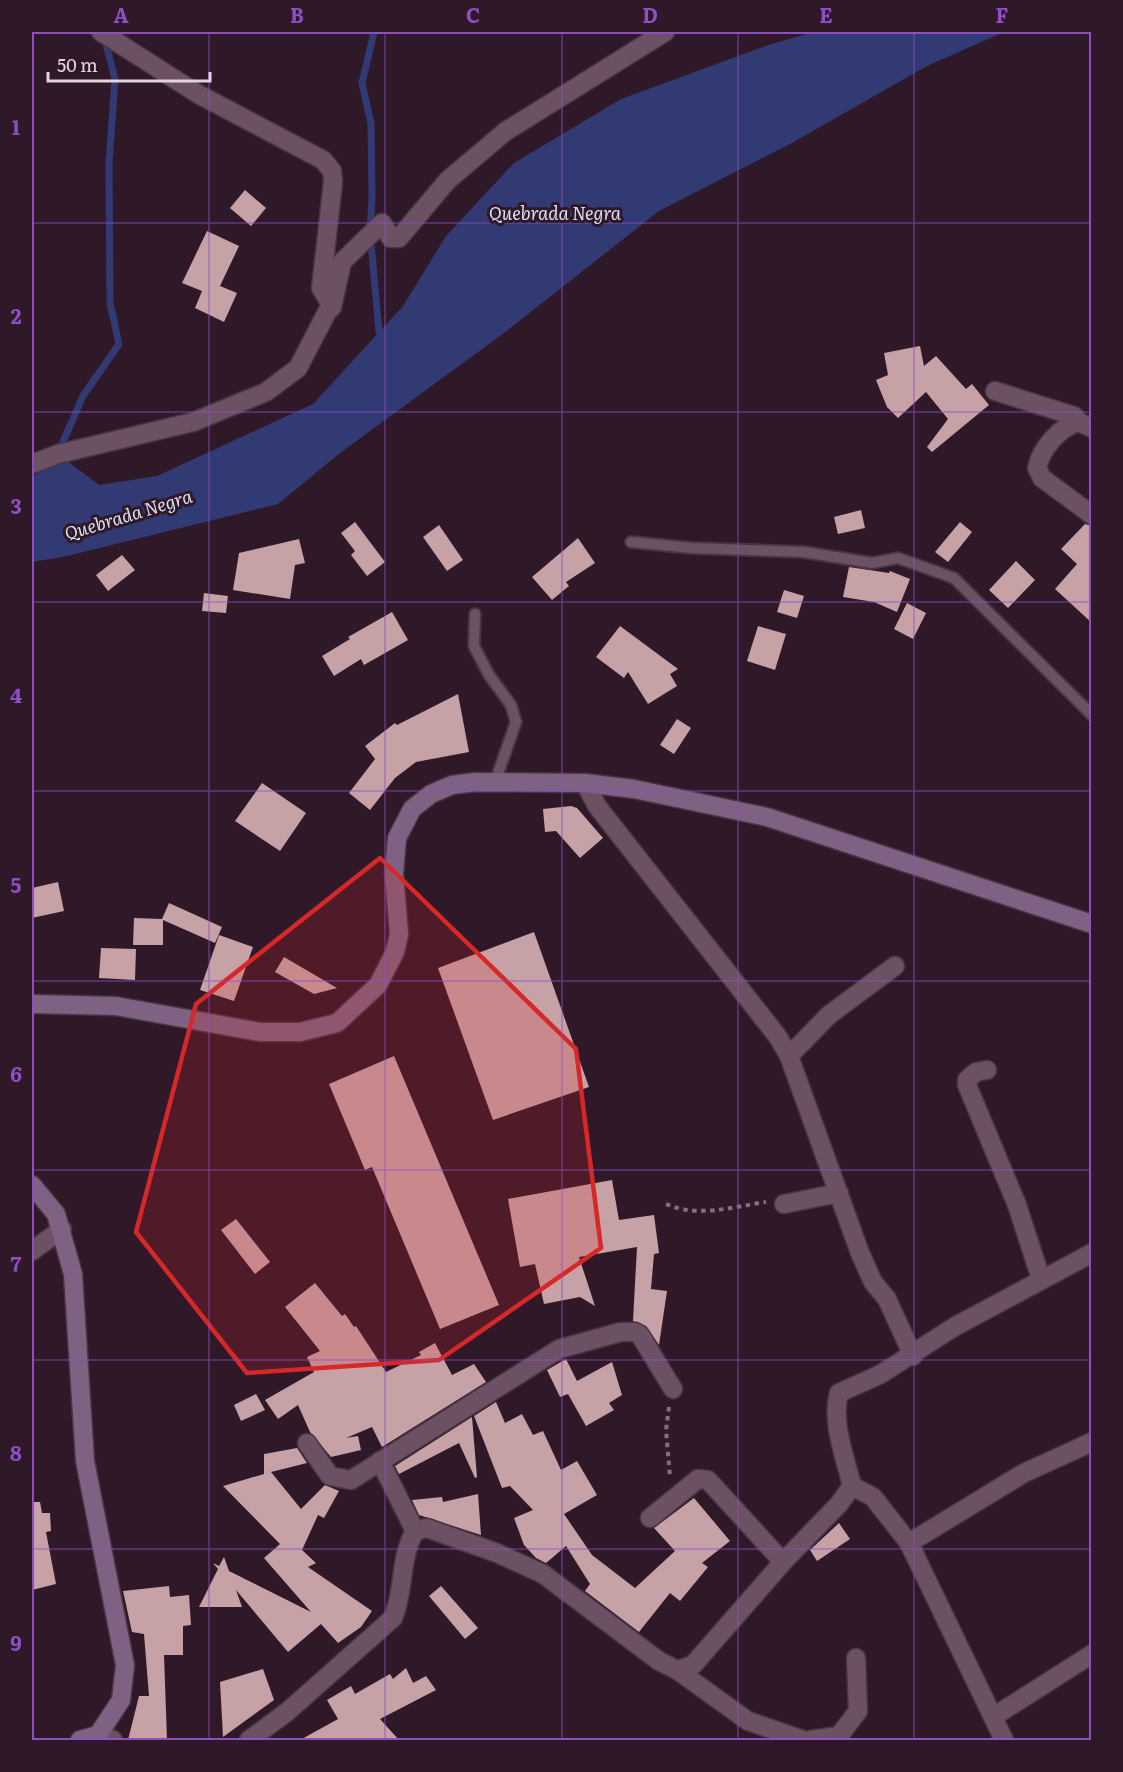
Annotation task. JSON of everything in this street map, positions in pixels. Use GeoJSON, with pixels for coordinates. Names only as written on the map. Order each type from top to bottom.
{"type":"FeatureCollection","features":[{"type":"Feature","properties":{"kind":"main road"},"geometry":{"type":"LineString","coordinates":[[32,1004],[116,1006],[260,1032],[300,1032],[337,1023],[378,985],[395,952],[399,934],[394,874],[397,838],[412,809],[431,794],[452,785],[495,782],[585,783],[634,789],[767,818],[1092,924]]}},
{"type":"Feature","properties":{"kind":"main road"},"geometry":{"type":"LineString","coordinates":[[32,1185],[56,1214],[62,1229],[72,1274],[84,1461],[124,1665],[121,1700],[106,1738],[80,1740]]}},
{"type":"Feature","properties":{"kind":"street"},"geometry":{"type":"LineString","coordinates":[[101,32],[198,94],[323,160],[332,171],[333,182],[321,288],[332,307]]}},
{"type":"Feature","properties":{"kind":"street"},"geometry":{"type":"LineString","coordinates":[[32,464],[58,454],[193,422],[266,392],[298,368],[327,312],[332,307],[342,262],[370,232],[382,224],[391,238],[399,238],[448,180],[506,131],[665,32]]}},
{"type":"Feature","properties":{"kind":"street"},"geometry":{"type":"LineString","coordinates":[[995,391],[1074,416],[1085,425]]}},
{"type":"Feature","properties":{"kind":"street"},"geometry":{"type":"LineString","coordinates":[[1085,425],[1070,424],[1040,455],[1037,468],[1042,478],[1092,515]]}},
{"type":"Feature","properties":{"kind":"street"},"geometry":{"type":"LineString","coordinates":[[585,783],[597,806],[740,985],[789,1056],[873,1282],[887,1299],[913,1356]]}},
{"type":"Feature","properties":{"kind":"street"},"geometry":{"type":"LineString","coordinates":[[789,1056],[829,1015],[895,966]]}},
{"type":"Feature","properties":{"kind":"street"},"geometry":{"type":"LineString","coordinates":[[987,1070],[976,1072],[967,1080],[967,1085],[1017,1204],[1041,1279]]}},
{"type":"Feature","properties":{"kind":"street"},"geometry":{"type":"LineString","coordinates":[[784,1204],[839,1193]]}},
{"type":"Feature","properties":{"kind":"street"},"geometry":{"type":"LineString","coordinates":[[32,1251],[62,1229]]}},
{"type":"Feature","properties":{"kind":"street"},"geometry":{"type":"LineString","coordinates":[[1004,1740],[909,1543],[873,1497],[852,1486],[838,1427],[836,1404],[839,1393],[913,1356],[954,1327],[1092,1254]]}},
{"type":"Feature","properties":{"kind":"street"},"geometry":{"type":"LineString","coordinates":[[307,1443],[330,1476],[351,1480],[559,1349],[598,1337],[629,1331],[640,1335],[673,1389]]}},
{"type":"Feature","properties":{"kind":"street"},"geometry":{"type":"LineString","coordinates":[[909,1543],[1024,1473],[1092,1442]]}},
{"type":"Feature","properties":{"kind":"street"},"geometry":{"type":"LineString","coordinates":[[380,1461],[415,1531]]}},
{"type":"Feature","properties":{"kind":"street"},"geometry":{"type":"LineString","coordinates":[[650,1518],[698,1479],[708,1480],[783,1562]]}},
{"type":"Feature","properties":{"kind":"street"},"geometry":{"type":"LineString","coordinates":[[677,1670],[693,1665],[783,1562],[839,1504],[852,1486]]}},
{"type":"Feature","properties":{"kind":"street"},"geometry":{"type":"LineString","coordinates":[[249,1740],[287,1712],[393,1618],[399,1604],[403,1561],[408,1544],[415,1531],[427,1528],[440,1531],[543,1574],[659,1661],[677,1670],[748,1721],[803,1740]]}},
{"type":"Feature","properties":{"kind":"street"},"geometry":{"type":"LineString","coordinates":[[993,1718],[1092,1654]]}},
{"type":"Feature","properties":{"kind":"street"},"geometry":{"type":"LineString","coordinates":[[810,1740],[838,1736],[858,1711],[856,1658]]}},
{"type":"Feature","properties":{"kind":"lane"},"geometry":{"type":"LineString","coordinates":[[631,542],[692,548],[804,552],[872,563],[898,558],[954,578],[1092,715]]}},
{"type":"Feature","properties":{"kind":"lane"},"geometry":{"type":"LineString","coordinates":[[475,614],[474,646],[489,675],[511,705],[516,722],[495,782]]}},
{"type":"Feature","properties":{"kind":"path"},"geometry":{"type":"LineString","coordinates":[[666,1204],[683,1212],[696,1213],[777,1200],[784,1204]]}},
{"type":"Feature","properties":{"kind":"path"},"geometry":{"type":"LineString","coordinates":[[668,1503],[670,1470],[666,1430],[673,1389]]}},
{"type":"Feature","properties":{"kind":"highlighted area"},"geometry":{"type":"Polygon","coordinates":[[[380,858],[576,1049],[601,1248],[439,1360],[247,1373],[136,1232],[196,1004],[380,858]]]}},
{"type":"Feature","properties":{"kind":"water","name":"Quebrada Negra"},"geometry":{"type":"Polygon","coordinates":[[[814,32],[1004,32],[927,66],[790,144],[659,211],[504,333],[340,453],[278,504],[67,556],[32,562],[32,478],[58,454],[99,485],[157,476],[313,404],[403,306],[446,236],[514,163],[621,99],[771,44],[814,32]]]}},
{"type":"Feature","properties":{"kind":"building"},"geometry":{"type":"Polygon","coordinates":[[[245,190],[266,208],[251,226],[230,208],[245,190]]]}},
{"type":"Feature","properties":{"kind":"building"},"geometry":{"type":"Polygon","coordinates":[[[207,231],[239,246],[220,286],[237,293],[224,322],[195,308],[202,291],[182,283],[207,231]]]}},
{"type":"Feature","properties":{"kind":"building"},"geometry":{"type":"Polygon","coordinates":[[[920,346],[924,366],[936,356],[966,389],[972,384],[989,405],[932,452],[927,447],[948,419],[926,392],[898,418],[887,407],[876,380],[888,375],[884,353],[920,346]]]}},
{"type":"Feature","properties":{"kind":"building"},"geometry":{"type":"Polygon","coordinates":[[[861,510],[865,528],[838,534],[834,517],[861,510]]]}},
{"type":"Feature","properties":{"kind":"building"},"geometry":{"type":"Polygon","coordinates":[[[355,522],[385,562],[367,576],[351,555],[355,551],[341,533],[355,522]]]}},
{"type":"Feature","properties":{"kind":"building"},"geometry":{"type":"Polygon","coordinates":[[[960,522],[972,532],[948,562],[935,552],[960,522]]]}},
{"type":"Feature","properties":{"kind":"building"},"geometry":{"type":"Polygon","coordinates":[[[1085,524],[1092,526],[1092,623],[1055,589],[1077,564],[1061,549],[1085,524]]]}},
{"type":"Feature","properties":{"kind":"building"},"geometry":{"type":"Polygon","coordinates":[[[439,525],[463,560],[447,571],[423,537],[439,525]]]}},
{"type":"Feature","properties":{"kind":"building"},"geometry":{"type":"Polygon","coordinates":[[[578,538],[595,563],[566,582],[569,586],[552,600],[532,577],[578,538]]]}},
{"type":"Feature","properties":{"kind":"building"},"geometry":{"type":"Polygon","coordinates":[[[299,539],[305,563],[295,565],[290,599],[233,590],[239,553],[299,539]]]}},
{"type":"Feature","properties":{"kind":"building"},"geometry":{"type":"Polygon","coordinates":[[[122,555],[135,570],[108,591],[96,575],[122,555]]]}},
{"type":"Feature","properties":{"kind":"building"},"geometry":{"type":"Polygon","coordinates":[[[1016,561],[1035,580],[1008,608],[989,590],[1016,561]]]}},
{"type":"Feature","properties":{"kind":"building"},"geometry":{"type":"Polygon","coordinates":[[[849,567],[889,573],[890,571],[910,579],[897,612],[874,602],[843,597],[849,567]]]}},
{"type":"Feature","properties":{"kind":"building"},"geometry":{"type":"Polygon","coordinates":[[[784,590],[804,596],[797,618],[777,612],[784,590]]]}},
{"type":"Feature","properties":{"kind":"building"},"geometry":{"type":"Polygon","coordinates":[[[204,593],[228,596],[226,613],[202,611],[204,593]]]}},
{"type":"Feature","properties":{"kind":"building"},"geometry":{"type":"Polygon","coordinates":[[[907,603],[926,613],[913,639],[894,629],[907,603]]]}},
{"type":"Feature","properties":{"kind":"building"},"geometry":{"type":"Polygon","coordinates":[[[392,612],[408,640],[364,665],[361,659],[334,676],[322,656],[350,639],[348,637],[392,612]]]}},
{"type":"Feature","properties":{"kind":"building"},"geometry":{"type":"Polygon","coordinates":[[[620,626],[678,669],[670,674],[677,686],[648,704],[628,672],[624,678],[596,657],[620,626]]]}},
{"type":"Feature","properties":{"kind":"building"},"geometry":{"type":"Polygon","coordinates":[[[758,626],[786,634],[775,670],[747,661],[758,626]]]}},
{"type":"Feature","properties":{"kind":"building"},"geometry":{"type":"Polygon","coordinates":[[[458,694],[469,752],[416,762],[395,778],[370,810],[349,793],[375,759],[365,746],[395,723],[397,725],[458,694]]]}},
{"type":"Feature","properties":{"kind":"building"},"geometry":{"type":"Polygon","coordinates":[[[677,719],[691,728],[674,754],[660,745],[677,719]]]}},
{"type":"Feature","properties":{"kind":"building"},"geometry":{"type":"Polygon","coordinates":[[[262,783],[306,813],[280,851],[235,821],[262,783]]]}},
{"type":"Feature","properties":{"kind":"building"},"geometry":{"type":"Polygon","coordinates":[[[571,806],[577,808],[603,838],[580,858],[556,831],[545,832],[543,809],[571,806]]]}},
{"type":"Feature","properties":{"kind":"building"},"geometry":{"type":"Polygon","coordinates":[[[58,882],[64,911],[32,918],[32,888],[58,882]]]}},
{"type":"Feature","properties":{"kind":"building"},"geometry":{"type":"Polygon","coordinates":[[[169,903],[222,927],[215,943],[163,920],[163,945],[133,945],[134,918],[162,919],[169,903]]]}},
{"type":"Feature","properties":{"kind":"building"},"geometry":{"type":"Polygon","coordinates":[[[534,932],[589,1087],[493,1120],[438,968],[534,932]]]}},
{"type":"Feature","properties":{"kind":"building"},"geometry":{"type":"Polygon","coordinates":[[[219,935],[253,947],[234,1001],[200,990],[219,935]]]}},
{"type":"Feature","properties":{"kind":"building"},"geometry":{"type":"Polygon","coordinates":[[[101,948],[136,949],[135,980],[99,978],[101,948]]]}},
{"type":"Feature","properties":{"kind":"building"},"geometry":{"type":"Polygon","coordinates":[[[284,957],[337,988],[314,994],[275,972],[284,957]]]}},
{"type":"Feature","properties":{"kind":"building"},"geometry":{"type":"Polygon","coordinates":[[[394,1056],[499,1305],[440,1329],[372,1167],[365,1170],[329,1084],[394,1056]]]}},
{"type":"Feature","properties":{"kind":"building"},"geometry":{"type":"Polygon","coordinates":[[[612,1180],[619,1220],[654,1215],[659,1253],[654,1254],[651,1289],[667,1291],[659,1345],[646,1326],[633,1321],[637,1247],[579,1257],[595,1306],[580,1297],[544,1304],[535,1264],[520,1267],[508,1199],[612,1180]]]}},
{"type":"Feature","properties":{"kind":"building"},"geometry":{"type":"Polygon","coordinates":[[[236,1219],[270,1262],[255,1274],[221,1230],[236,1219]]]}},
{"type":"Feature","properties":{"kind":"building"},"geometry":{"type":"Polygon","coordinates":[[[315,1283],[342,1316],[345,1314],[354,1327],[356,1326],[386,1372],[421,1355],[419,1352],[435,1343],[452,1375],[474,1364],[486,1382],[382,1447],[372,1427],[346,1438],[358,1436],[361,1450],[331,1457],[310,1432],[298,1405],[278,1419],[265,1400],[314,1372],[307,1357],[320,1351],[285,1307],[315,1283]]]}},
{"type":"Feature","properties":{"kind":"building"},"geometry":{"type":"Polygon","coordinates":[[[566,1359],[577,1381],[612,1362],[622,1395],[609,1403],[614,1410],[586,1426],[568,1394],[560,1397],[547,1370],[566,1359]]]}},
{"type":"Feature","properties":{"kind":"building"},"geometry":{"type":"Polygon","coordinates":[[[256,1394],[265,1410],[241,1421],[234,1405],[256,1394]]]}},
{"type":"Feature","properties":{"kind":"building"},"geometry":{"type":"Polygon","coordinates":[[[496,1402],[505,1423],[522,1414],[533,1435],[543,1431],[561,1470],[577,1461],[597,1495],[564,1514],[592,1555],[635,1588],[675,1551],[654,1528],[694,1498],[730,1541],[702,1563],[708,1567],[680,1601],[670,1593],[639,1632],[585,1591],[590,1584],[566,1546],[546,1563],[536,1558],[524,1545],[514,1518],[533,1510],[510,1486],[502,1488],[474,1416],[496,1402]]]}},
{"type":"Feature","properties":{"kind":"building"},"geometry":{"type":"Polygon","coordinates":[[[472,1417],[477,1477],[475,1478],[459,1443],[399,1474],[395,1466],[472,1417]]]}},
{"type":"Feature","properties":{"kind":"building"},"geometry":{"type":"Polygon","coordinates":[[[297,1448],[307,1463],[271,1472],[301,1509],[325,1485],[339,1491],[324,1518],[318,1515],[302,1550],[316,1563],[308,1567],[372,1611],[361,1627],[338,1643],[321,1624],[288,1652],[236,1590],[242,1607],[199,1607],[218,1569],[213,1563],[219,1566],[224,1557],[229,1571],[311,1612],[264,1558],[280,1544],[223,1486],[264,1474],[264,1454],[297,1448]]]}},
{"type":"Feature","properties":{"kind":"building"},"geometry":{"type":"Polygon","coordinates":[[[478,1494],[481,1535],[419,1515],[412,1500],[442,1497],[443,1502],[478,1494]]]}},
{"type":"Feature","properties":{"kind":"building"},"geometry":{"type":"Polygon","coordinates":[[[32,1502],[40,1502],[42,1513],[50,1513],[51,1531],[46,1532],[56,1584],[32,1590],[32,1502]]]}},
{"type":"Feature","properties":{"kind":"building"},"geometry":{"type":"Polygon","coordinates":[[[839,1523],[850,1539],[817,1561],[810,1550],[839,1523]]]}},
{"type":"Feature","properties":{"kind":"building"},"geometry":{"type":"Polygon","coordinates":[[[169,1586],[170,1597],[189,1595],[191,1625],[183,1626],[183,1655],[164,1655],[167,1740],[128,1740],[139,1696],[149,1696],[144,1634],[132,1632],[123,1591],[169,1586]]]}},
{"type":"Feature","properties":{"kind":"building"},"geometry":{"type":"Polygon","coordinates":[[[441,1586],[478,1628],[465,1639],[429,1596],[441,1586]]]}},
{"type":"Feature","properties":{"kind":"building"},"geometry":{"type":"Polygon","coordinates":[[[406,1668],[413,1683],[426,1676],[436,1690],[380,1719],[399,1740],[300,1740],[338,1719],[327,1700],[351,1686],[355,1694],[390,1674],[393,1679],[406,1668]]]}},
{"type":"Feature","properties":{"kind":"building"},"geometry":{"type":"Polygon","coordinates":[[[263,1669],[274,1700],[223,1737],[220,1682],[263,1669]]]}},
{"type":"Feature","properties":{"kind":"waterway"},"geometry":{"type":"LineString","coordinates":[[374,32],[362,83],[371,123],[370,232],[379,332]]}},
{"type":"Feature","properties":{"kind":"waterway"},"geometry":{"type":"LineString","coordinates":[[59,451],[83,396],[119,344],[110,303],[109,163],[115,79],[105,40]]}}]}
